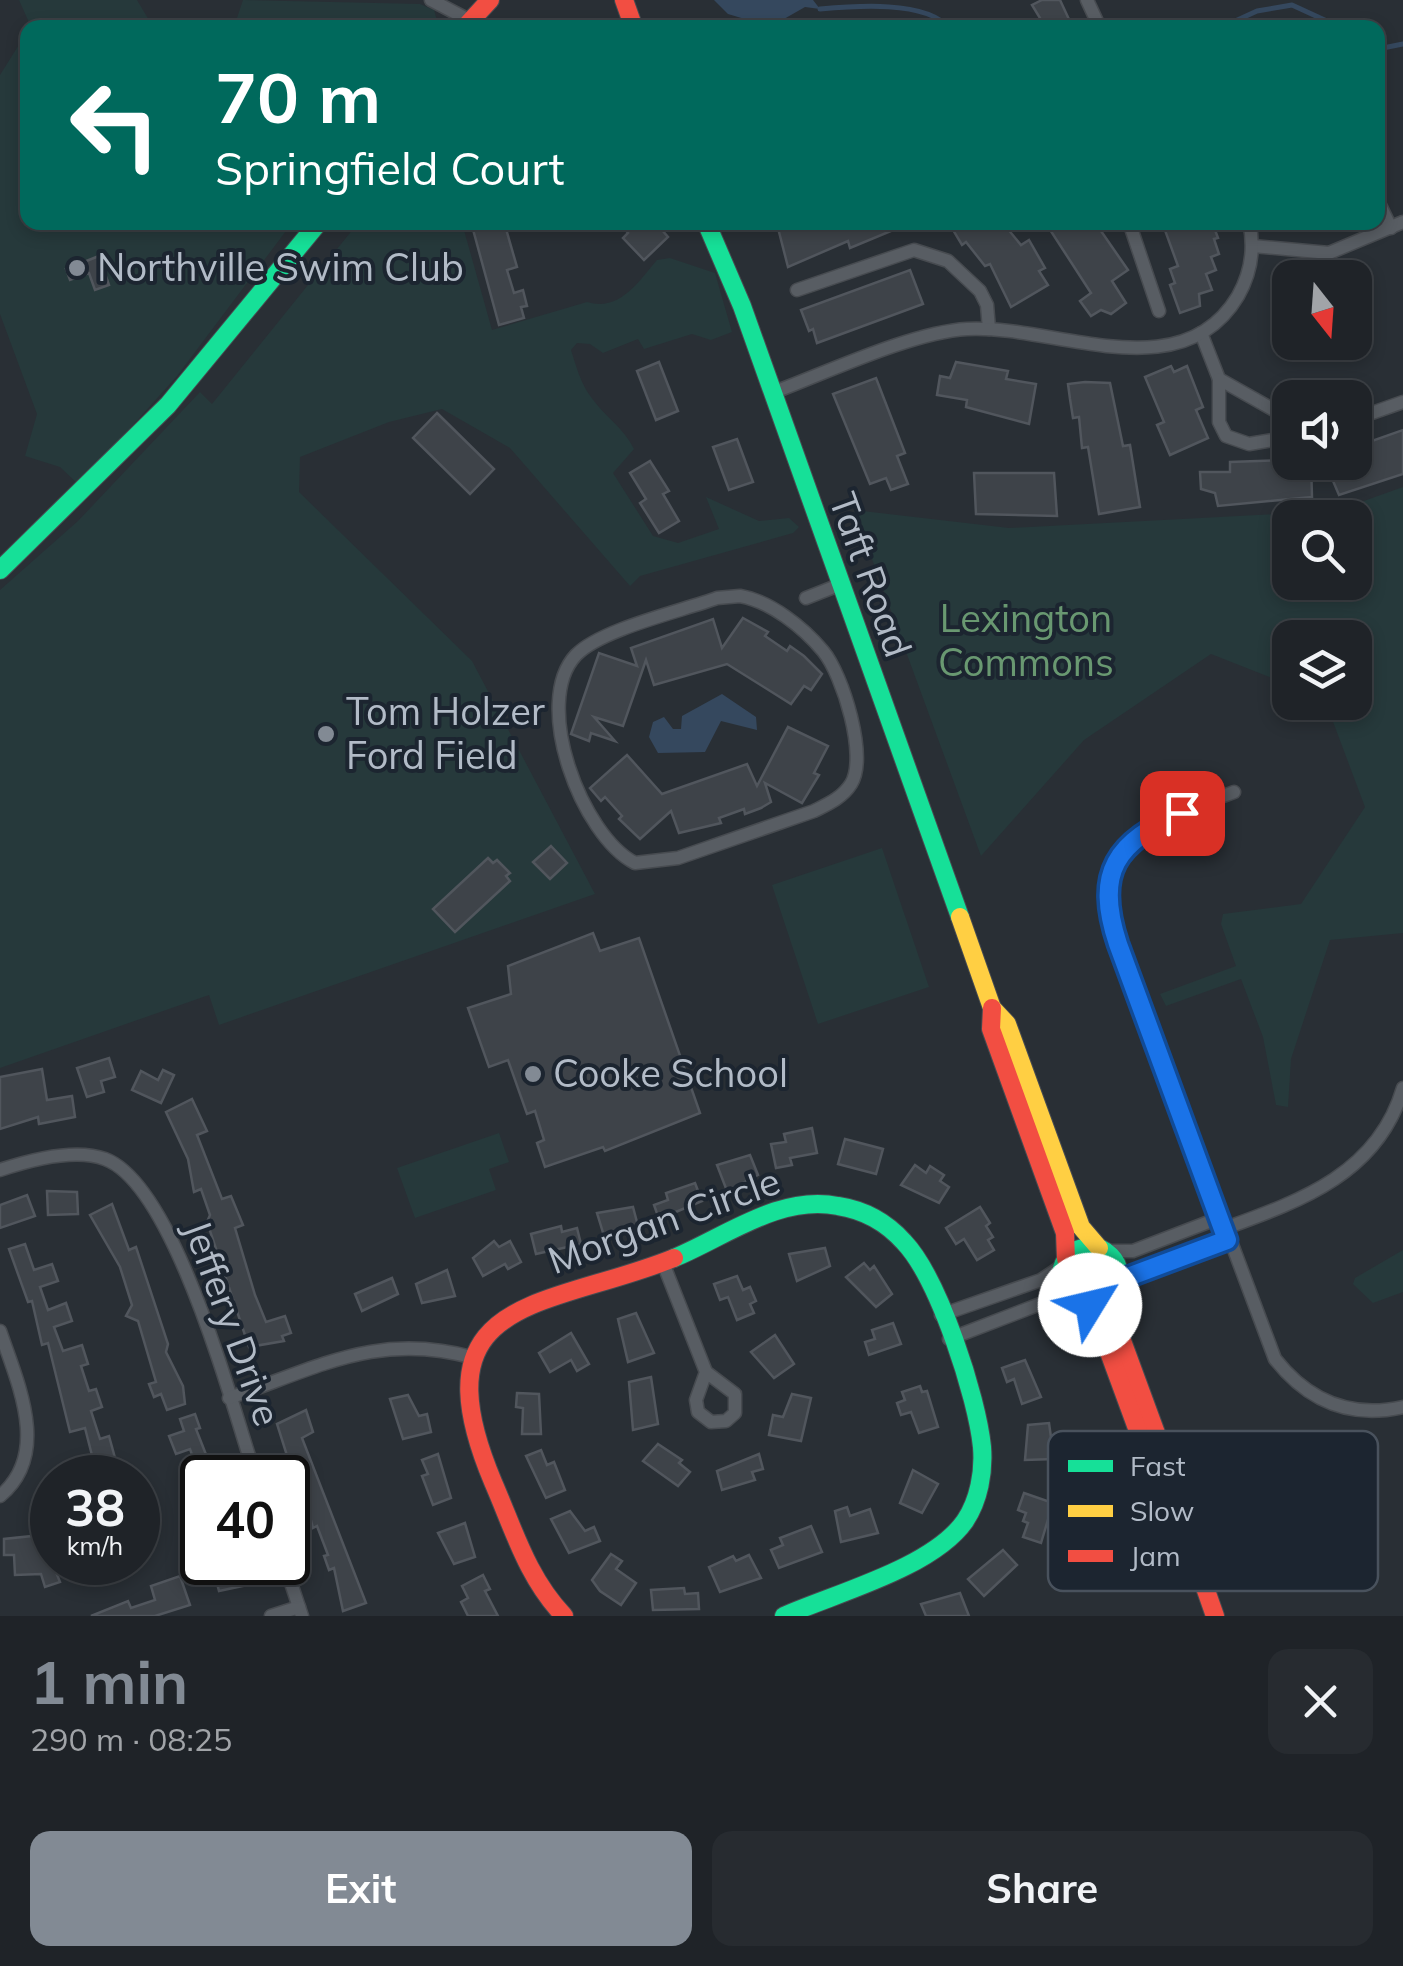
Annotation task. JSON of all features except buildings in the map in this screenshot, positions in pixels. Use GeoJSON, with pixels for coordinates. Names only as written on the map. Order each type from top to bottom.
{"type":"FeatureCollection","features":[{"type":"Feature","properties":{"kind":"street"},"geometry":{"type":"LineString","coordinates":[[431,0],[476,14]]}},
{"type":"Feature","properties":{"kind":"street"},"geometry":{"type":"LineString","coordinates":[[1253,246],[1330,253],[1397,225]]}},
{"type":"Feature","properties":{"kind":"street"},"geometry":{"type":"LineString","coordinates":[[0,570],[100,478],[194,380],[313,230]]}},
{"type":"Feature","properties":{"kind":"street","name":"Taft Road"},"geometry":{"type":"LineString","coordinates":[[709,230],[772,393],[992,1008],[991,1030],[1066,1233],[1064,1263]]}},
{"type":"Feature","properties":{"kind":"street"},"geometry":{"type":"LineString","coordinates":[[1132,230],[1159,310]]}},
{"type":"Feature","properties":{"kind":"street"},"geometry":{"type":"LineString","coordinates":[[772,393],[939,332],[989,329],[1135,347],[1171,345],[1201,334],[1239,294],[1253,246],[1250,230]]}},
{"type":"Feature","properties":{"kind":"street"},"geometry":{"type":"LineString","coordinates":[[797,290],[914,250],[948,261],[980,292],[988,305],[989,329]]}},
{"type":"Feature","properties":{"kind":"street"},"geometry":{"type":"LineString","coordinates":[[1201,334],[1218,379],[1219,422],[1226,436],[1249,444],[1272,440]]}},
{"type":"Feature","properties":{"kind":"street"},"geometry":{"type":"LineString","coordinates":[[1218,379],[1272,409]]}},
{"type":"Feature","properties":{"kind":"street"},"geometry":{"type":"LineString","coordinates":[[1372,413],[1403,402]]}},
{"type":"Feature","properties":{"kind":"street"},"geometry":{"type":"LineString","coordinates":[[806,598],[839,586]]}},
{"type":"Feature","properties":{"kind":"street"},"geometry":{"type":"LineString","coordinates":[[718,598],[760,599],[829,659],[858,748],[854,781],[845,793],[814,811],[678,858],[635,863],[607,841],[584,807],[556,713],[570,662],[591,643],[718,598]]}},
{"type":"Feature","properties":{"kind":"street"},"geometry":{"type":"LineString","coordinates":[[1234,792],[1132,838],[1116,860],[1107,901],[1118,944],[1275,1359],[1301,1388],[1317,1398],[1352,1410],[1403,1407]]}},
{"type":"Feature","properties":{"kind":"street","name":"Taft Road"},"geometry":{"type":"LineString","coordinates":[[992,1008],[1007,1024],[1080,1227],[1103,1250]]}},
{"type":"Feature","properties":{"kind":"street"},"geometry":{"type":"LineString","coordinates":[[950,1339],[1048,1301],[1099,1304],[1140,1272],[1223,1229],[1300,1200],[1354,1167],[1395,1116],[1403,1088]]}},
{"type":"Feature","properties":{"kind":"street","name":"Jeffery Drive"},"geometry":{"type":"LineString","coordinates":[[0,1170],[37,1160],[102,1158],[146,1192],[170,1234],[249,1455]]}},
{"type":"Feature","properties":{"kind":"street","name":"Morgan Circle"},"geometry":{"type":"LineString","coordinates":[[475,1358],[496,1329],[525,1306],[663,1263],[791,1208],[830,1204],[863,1214],[894,1232],[922,1266],[950,1339],[984,1445],[980,1488],[964,1522],[928,1555],[784,1616]]}},
{"type":"Feature","properties":{"kind":"street"},"geometry":{"type":"LineString","coordinates":[[941,1315],[1040,1280],[1080,1248],[1133,1251],[1223,1229]]}},
{"type":"Feature","properties":{"kind":"street"},"geometry":{"type":"LineString","coordinates":[[1103,1250],[1119,1268],[1115,1320],[1155,1431]]}},
{"type":"Feature","properties":{"kind":"street"},"geometry":{"type":"LineString","coordinates":[[663,1263],[706,1372]]}},
{"type":"Feature","properties":{"kind":"street"},"geometry":{"type":"LineString","coordinates":[[1064,1263],[1063,1286],[1099,1325],[1138,1431]]}},
{"type":"Feature","properties":{"kind":"street"},"geometry":{"type":"LineString","coordinates":[[0,1331],[28,1431],[22,1475],[0,1496]]}},
{"type":"Feature","properties":{"kind":"street"},"geometry":{"type":"LineString","coordinates":[[230,1398],[391,1346],[436,1347],[475,1358],[468,1383],[474,1432],[524,1560],[542,1593],[564,1616]]}},
{"type":"Feature","properties":{"kind":"street"},"geometry":{"type":"LineString","coordinates":[[271,1616],[300,1611],[292,1585]]}},
{"type":"Feature","properties":{"kind":"street"},"geometry":{"type":"LineString","coordinates":[[1206,1591],[1215,1616]]}},
{"type":"Feature","properties":{"kind":"green space"},"geometry":{"type":"Polygon","coordinates":[[[19,0],[137,0],[149,20],[28,20],[19,0]]]}},
{"type":"Feature","properties":{"kind":"green space"},"geometry":{"type":"Polygon","coordinates":[[[243,0],[420,4],[434,10],[437,20],[236,20],[243,0]]]}},
{"type":"Feature","properties":{"kind":"green space"},"geometry":{"type":"Polygon","coordinates":[[[20,43],[20,230],[287,230],[177,376],[79,485],[60,467],[25,456],[37,414],[0,314],[0,75],[20,43]]]}},
{"type":"Feature","properties":{"kind":"green space"},"geometry":{"type":"Polygon","coordinates":[[[352,230],[464,230],[492,330],[587,302],[599,304],[619,299],[657,260],[670,258],[715,273],[732,332],[711,340],[692,334],[644,349],[638,339],[603,353],[590,344],[577,343],[571,350],[587,392],[634,449],[613,473],[653,536],[678,543],[719,529],[706,497],[759,521],[789,518],[799,527],[793,533],[640,576],[630,586],[510,448],[442,409],[389,422],[300,457],[299,492],[472,661],[595,894],[219,1025],[209,995],[0,1068],[0,590],[78,521],[200,392],[212,404],[352,230]]]}},
{"type":"Feature","properties":{"kind":"green space","name":"Lexington Commons"},"geometry":{"type":"Polygon","coordinates":[[[1403,487],[1403,933],[1330,940],[1291,1059],[1288,1107],[1276,1105],[1263,1037],[1241,979],[1166,1006],[1160,994],[1236,966],[1221,924],[1223,914],[1301,904],[1365,807],[1332,720],[1372,720],[1372,620],[1272,620],[1272,678],[1211,654],[1084,740],[981,856],[854,510],[1009,528],[1272,514],[1272,600],[1372,600],[1372,500],[1367,500],[1403,487]]]}},
{"type":"Feature","properties":{"kind":"green space"},"geometry":{"type":"Polygon","coordinates":[[[882,848],[929,987],[818,1024],[772,885],[882,848]]]}},
{"type":"Feature","properties":{"kind":"green space"},"geometry":{"type":"Polygon","coordinates":[[[499,1133],[509,1162],[489,1169],[496,1190],[415,1218],[397,1168],[499,1133]]]}},
{"type":"Feature","properties":{"kind":"green space"},"geometry":{"type":"Polygon","coordinates":[[[1403,1250],[1403,1292],[1373,1303],[1353,1284],[1355,1278],[1403,1250]]]}},
{"type":"Feature","properties":{"kind":"water"},"geometry":{"type":"Polygon","coordinates":[[[714,0],[813,0],[820,9],[805,7],[782,20],[748,20],[728,14],[714,0]]]}},
{"type":"Feature","properties":{"kind":"water"},"geometry":{"type":"Polygon","coordinates":[[[722,694],[756,717],[757,730],[721,721],[705,752],[658,753],[649,737],[653,722],[664,717],[673,729],[681,729],[682,716],[722,694]]]}},
{"type":"Feature","properties":{"kind":"waterway"},"geometry":{"type":"LineString","coordinates":[[1237,20],[1257,11],[1292,5],[1325,20]]}},
{"type":"Feature","properties":{"kind":"waterway"},"geometry":{"type":"LineString","coordinates":[[820,9],[907,9],[939,20]]}},
{"type":"Feature","properties":{"kind":"waterway"},"geometry":{"type":"LineString","coordinates":[[1385,48],[1403,44]]}},
{"type":"Feature","properties":{"kind":"traffic: fast"},"geometry":{"type":"LineString","coordinates":[[0,570],[168,405],[312,230]]}},
{"type":"Feature","properties":{"kind":"traffic: fast"},"geometry":{"type":"LineString","coordinates":[[709,230],[742,306],[960,917]]}},
{"type":"Feature","properties":{"kind":"traffic: fast"},"geometry":{"type":"LineString","coordinates":[[674,1258],[753,1220],[795,1206],[816,1204],[857,1211],[890,1229],[917,1259],[943,1310],[964,1370],[979,1425],[982,1456],[977,1495],[965,1521],[950,1538],[907,1566],[784,1616]]}},
{"type":"Feature","properties":{"kind":"traffic: fast"},"geometry":{"type":"LineString","coordinates":[[1090,1247],[1111,1255],[1119,1276],[1111,1297],[1090,1305],[1069,1297],[1061,1276],[1069,1255],[1090,1247]]}},
{"type":"Feature","properties":{"kind":"traffic: slow"},"geometry":{"type":"LineString","coordinates":[[960,917],[992,1008],[1007,1024],[1081,1227],[1099,1248]]}},
{"type":"Feature","properties":{"kind":"traffic: jam"},"geometry":{"type":"LineString","coordinates":[[471,20],[490,0]]}},
{"type":"Feature","properties":{"kind":"traffic: jam"},"geometry":{"type":"LineString","coordinates":[[624,0],[631,20]]}},
{"type":"Feature","properties":{"kind":"traffic: jam"},"geometry":{"type":"LineString","coordinates":[[992,1008],[991,1029],[1065,1233],[1066,1259]]}},
{"type":"Feature","properties":{"kind":"traffic: jam"},"geometry":{"type":"LineString","coordinates":[[564,1616],[531,1569],[493,1482],[473,1420],[470,1375],[482,1342],[506,1319],[540,1302],[674,1258]]}},
{"type":"Feature","properties":{"kind":"traffic: jam"},"geometry":{"type":"LineString","coordinates":[[1114,1294],[1117,1327],[1155,1431]]}},
{"type":"Feature","properties":{"kind":"traffic: jam"},"geometry":{"type":"LineString","coordinates":[[1081,1304],[1099,1325],[1138,1431]]}},
{"type":"Feature","properties":{"kind":"traffic: jam"},"geometry":{"type":"LineString","coordinates":[[1206,1591],[1215,1616]]}},
{"type":"Feature","properties":{"kind":"place","name":"Northville Swim Club"},"geometry":{"type":"Point","coordinates":[77,268]}},
{"type":"Feature","properties":{"kind":"place","name":"Tom Holzer Ford Field"},"geometry":{"type":"Point","coordinates":[326,734]}},
{"type":"Feature","properties":{"kind":"place","name":"Cooke School"},"geometry":{"type":"Point","coordinates":[533,1074]}},
{"type":"Feature","properties":{"kind":"route"},"geometry":{"type":"LineString","coordinates":[[1090,1305],[1107,1300],[1128,1277],[1227,1240],[1108,916],[1108,890],[1116,860],[1124,848],[1132,838],[1182,813]]}}]}
